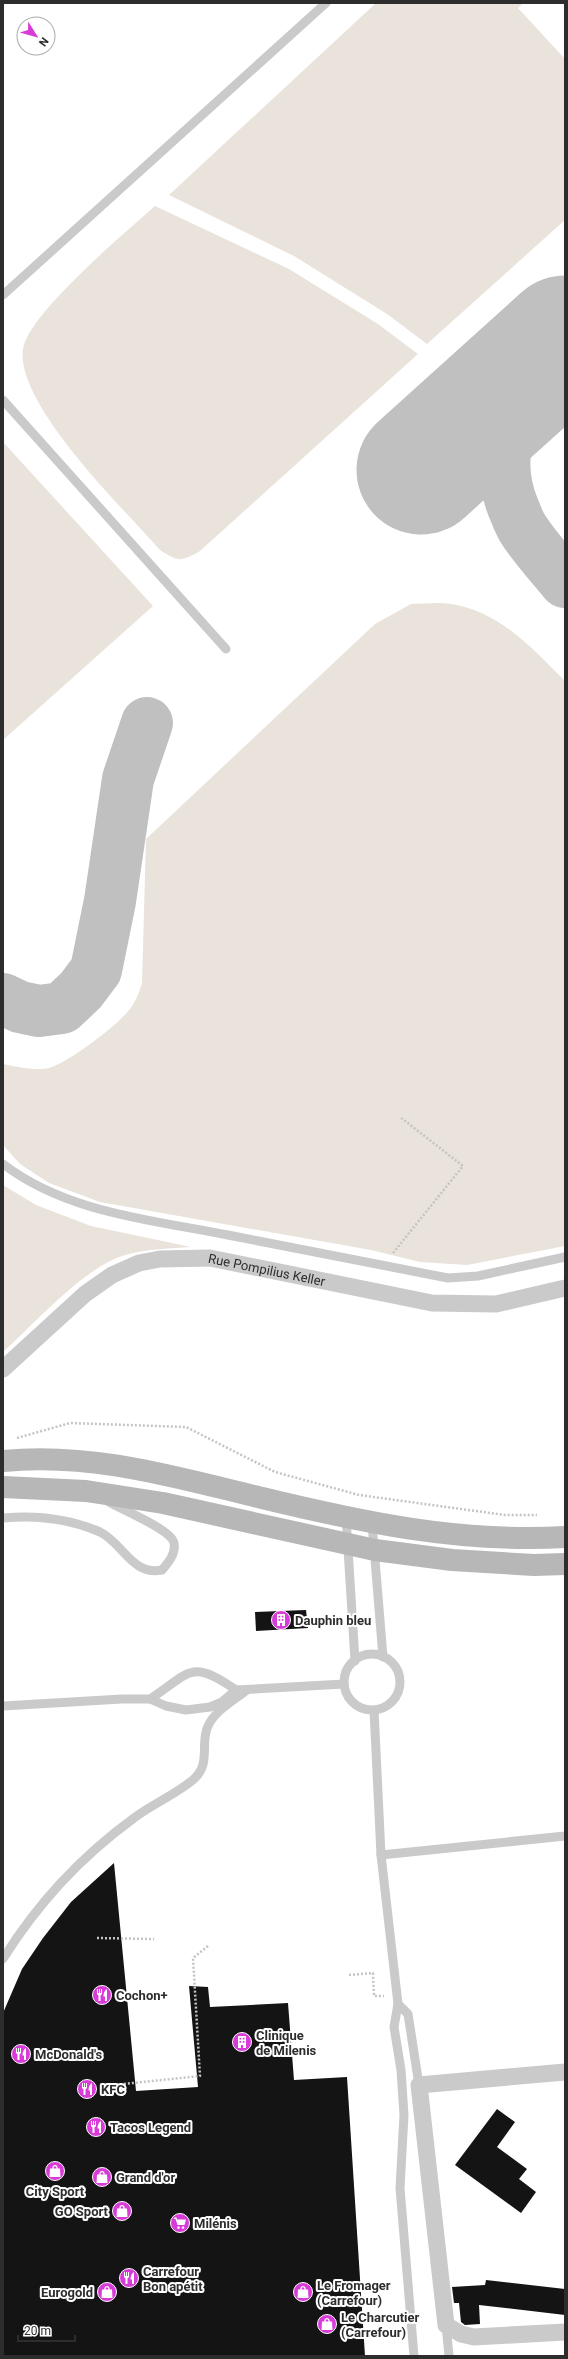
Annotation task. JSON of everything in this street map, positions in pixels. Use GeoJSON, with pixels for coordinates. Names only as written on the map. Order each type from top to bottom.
{"type":"FeatureCollection","features":[{"type":"Feature","properties":{"kind":"main road"},"geometry":{"type":"LineString","coordinates":[[3,1461],[31,1458],[86,1460],[170,1476],[346,1517],[456,1536],[532,1539],[565,1537]]}},
{"type":"Feature","properties":{"kind":"main road"},"geometry":{"type":"LineString","coordinates":[[3,1487],[86,1491],[163,1503],[348,1546],[375,1550],[452,1560],[534,1565],[565,1564]]}},
{"type":"Feature","properties":{"kind":"street","name":"Rue Pompilius Keller"},"geometry":{"type":"LineString","coordinates":[[3,1369],[85,1294],[112,1275],[139,1263],[160,1259],[210,1258],[447,1304],[496,1304],[565,1288]]}},
{"type":"Feature","properties":{"kind":"street"},"geometry":{"type":"LineString","coordinates":[[565,2072],[419,2085],[446,2325],[461,2334],[474,2337],[565,2332]]}},
{"type":"Feature","properties":{"kind":"lane"},"geometry":{"type":"LineString","coordinates":[[3,295],[326,3]]}},
{"type":"Feature","properties":{"kind":"lane"},"geometry":{"type":"LineString","coordinates":[[3,400],[226,650]]}},
{"type":"Feature","properties":{"kind":"lane"},"geometry":{"type":"LineString","coordinates":[[3,1164],[21,1178],[44,1190],[104,1211],[448,1278],[462,1278],[503,1272],[565,1257]]}},
{"type":"Feature","properties":{"kind":"lane"},"geometry":{"type":"LineString","coordinates":[[3,1518],[45,1518],[76,1524],[100,1532],[115,1542],[132,1562],[146,1571],[162,1570],[169,1563],[174,1553],[174,1543],[171,1537],[161,1529],[86,1491]]}},
{"type":"Feature","properties":{"kind":"lane"},"geometry":{"type":"LineString","coordinates":[[346,1517],[355,1661]]}},
{"type":"Feature","properties":{"kind":"lane"},"geometry":{"type":"LineString","coordinates":[[372,1522],[383,1657]]}},
{"type":"Feature","properties":{"kind":"lane"},"geometry":{"type":"LineString","coordinates":[[364,1656],[383,1657],[392,1662],[398,1671],[399,1687],[393,1701],[384,1708],[374,1710],[363,1709],[354,1703],[347,1695],[344,1684],[349,1667],[355,1661],[364,1656]]}},
{"type":"Feature","properties":{"kind":"lane"},"geometry":{"type":"LineString","coordinates":[[150,1699],[169,1687],[179,1677],[192,1672],[202,1672],[208,1674],[236,1690],[344,1684]]}},
{"type":"Feature","properties":{"kind":"lane"},"geometry":{"type":"LineString","coordinates":[[3,1706],[122,1699],[150,1699],[166,1706],[186,1710],[210,1707],[222,1702],[236,1690]]}},
{"type":"Feature","properties":{"kind":"lane"},"geometry":{"type":"LineString","coordinates":[[3,1959],[51,1894],[93,1850],[134,1817],[195,1778],[204,1762],[206,1733],[208,1726],[224,1707],[248,1690]]}},
{"type":"Feature","properties":{"kind":"lane"},"geometry":{"type":"LineString","coordinates":[[374,1710],[382,1855],[397,2000],[394,2027],[401,2070],[404,2115],[400,2188],[414,2356]]}},
{"type":"Feature","properties":{"kind":"lane"},"geometry":{"type":"LineString","coordinates":[[382,1855],[565,1836]]}},
{"type":"Feature","properties":{"kind":"lane"},"geometry":{"type":"LineString","coordinates":[[397,2000],[408,2014],[419,2085]]}},
{"type":"Feature","properties":{"kind":"lane"},"geometry":{"type":"LineString","coordinates":[[446,2325],[450,2356]]}},
{"type":"Feature","properties":{"kind":"path"},"geometry":{"type":"LineString","coordinates":[[384,1265],[463,1166],[400,1117]]}},
{"type":"Feature","properties":{"kind":"path"},"geometry":{"type":"LineString","coordinates":[[10,1441],[70,1422],[186,1427],[215,1440],[275,1472],[359,1495],[505,1515],[542,1516]]}},
{"type":"Feature","properties":{"kind":"path"},"geometry":{"type":"LineString","coordinates":[[97,1938],[154,1939]]}},
{"type":"Feature","properties":{"kind":"path"},"geometry":{"type":"LineString","coordinates":[[104,2086],[200,2076],[193,1958],[208,1946]]}},
{"type":"Feature","properties":{"kind":"path"},"geometry":{"type":"LineString","coordinates":[[349,1975],[372,1974],[374,1996],[397,2000]]}},
{"type":"Feature","properties":{"kind":"shaded area"},"geometry":{"type":"Polygon","coordinates":[[[376,3],[523,3],[518,8],[565,59],[565,220],[427,344],[387,314],[294,256],[169,195],[376,3]]]}},
{"type":"Feature","properties":{"kind":"shaded area"},"geometry":{"type":"Polygon","coordinates":[[[155,206],[289,269],[378,324],[418,354],[200,551],[184,559],[171,557],[160,550],[75,455],[36,398],[25,372],[23,349],[29,334],[42,315],[59,295],[155,206]]]}},
{"type":"Feature","properties":{"kind":"shaded area"},"geometry":{"type":"Polygon","coordinates":[[[3,442],[153,606],[3,740],[3,442]]]}},
{"type":"Feature","properties":{"kind":"shaded area"},"geometry":{"type":"Polygon","coordinates":[[[411,604],[451,604],[484,614],[514,633],[565,681],[565,1246],[467,1265],[420,1262],[371,1250],[100,1202],[49,1183],[20,1164],[3,1145],[3,1064],[41,1069],[52,1067],[82,1050],[115,1025],[134,1003],[142,983],[146,839],[375,624],[411,604]]]}},
{"type":"Feature","properties":{"kind":"shaded area"},"geometry":{"type":"Polygon","coordinates":[[[3,1185],[36,1205],[91,1226],[191,1247],[139,1252],[110,1261],[82,1279],[54,1303],[3,1352],[3,1185]]]}},
{"type":"Feature","properties":{"kind":"building","name":"Dauphin bleu"},"geometry":{"type":"Polygon","coordinates":[[[306,1610],[308,1628],[256,1631],[255,1612],[306,1610]]]}},
{"type":"Feature","properties":{"kind":"building","name":"Milénis"},"geometry":{"type":"Polygon","coordinates":[[[114,1863],[136,2091],[198,2087],[189,1986],[208,1987],[210,2007],[288,2003],[294,2080],[347,2077],[365,2356],[3,2356],[3,2013],[22,1969],[43,1938],[71,1902],[114,1863]]]}},
{"type":"Feature","properties":{"kind":"building"},"geometry":{"type":"Polygon","coordinates":[[[497,2109],[515,2122],[497,2147],[527,2169],[519,2179],[536,2192],[521,2213],[455,2165],[497,2109]]]}},
{"type":"Feature","properties":{"kind":"building"},"geometry":{"type":"Polygon","coordinates":[[[486,2280],[565,2289],[565,2315],[479,2305],[480,2324],[465,2325],[461,2322],[459,2303],[454,2303],[452,2287],[485,2285],[486,2280]]]}},
{"type":"Feature","properties":{"kind":"taxiway"},"geometry":{"type":"LineString","coordinates":[[547,356],[525,391],[517,409],[505,447],[504,466],[507,486],[520,524],[543,556],[565,582]]}},
{"type":"Feature","properties":{"kind":"taxiway"},"geometry":{"type":"LineString","coordinates":[[3,999],[20,1007],[39,1011],[62,1008],[81,990],[96,970],[110,901],[128,779],[147,723]]}},
{"type":"Feature","properties":{"kind":"runway"},"geometry":{"type":"LineString","coordinates":[[421,470],[565,340]]}},
{"type":"Feature","properties":{"kind":"place","name":"Dauphin bleu"},"geometry":{"type":"Point","coordinates":[281,1620]}},
{"type":"Feature","properties":{"kind":"place","name":"Cochon+"},"geometry":{"type":"Point","coordinates":[102,1995]}},
{"type":"Feature","properties":{"kind":"place","name":"Clinique de Milenis"},"geometry":{"type":"Point","coordinates":[242,2042]}},
{"type":"Feature","properties":{"kind":"place","name":"McDonald's"},"geometry":{"type":"Point","coordinates":[21,2054]}},
{"type":"Feature","properties":{"kind":"place","name":"KFC"},"geometry":{"type":"Point","coordinates":[87,2089]}},
{"type":"Feature","properties":{"kind":"place","name":"Tacos Legend"},"geometry":{"type":"Point","coordinates":[96,2127]}},
{"type":"Feature","properties":{"kind":"place","name":"City Sport"},"geometry":{"type":"Point","coordinates":[55,2171]}},
{"type":"Feature","properties":{"kind":"place","name":"Grand d'or"},"geometry":{"type":"Point","coordinates":[102,2177]}},
{"type":"Feature","properties":{"kind":"place","name":"GO Sport"},"geometry":{"type":"Point","coordinates":[122,2211]}},
{"type":"Feature","properties":{"kind":"place","name":"Milénis"},"geometry":{"type":"Point","coordinates":[180,2223]}},
{"type":"Feature","properties":{"kind":"place","name":"Carrefour Bon apétit"},"geometry":{"type":"Point","coordinates":[129,2278]}},
{"type":"Feature","properties":{"kind":"place","name":"Eurogold"},"geometry":{"type":"Point","coordinates":[107,2292]}},
{"type":"Feature","properties":{"kind":"place","name":"Le Fromager (Carrefour)"},"geometry":{"type":"Point","coordinates":[303,2292]}},
{"type":"Feature","properties":{"kind":"place","name":"Le Charcutier (Carrefour)"},"geometry":{"type":"Point","coordinates":[327,2324]}}]}
